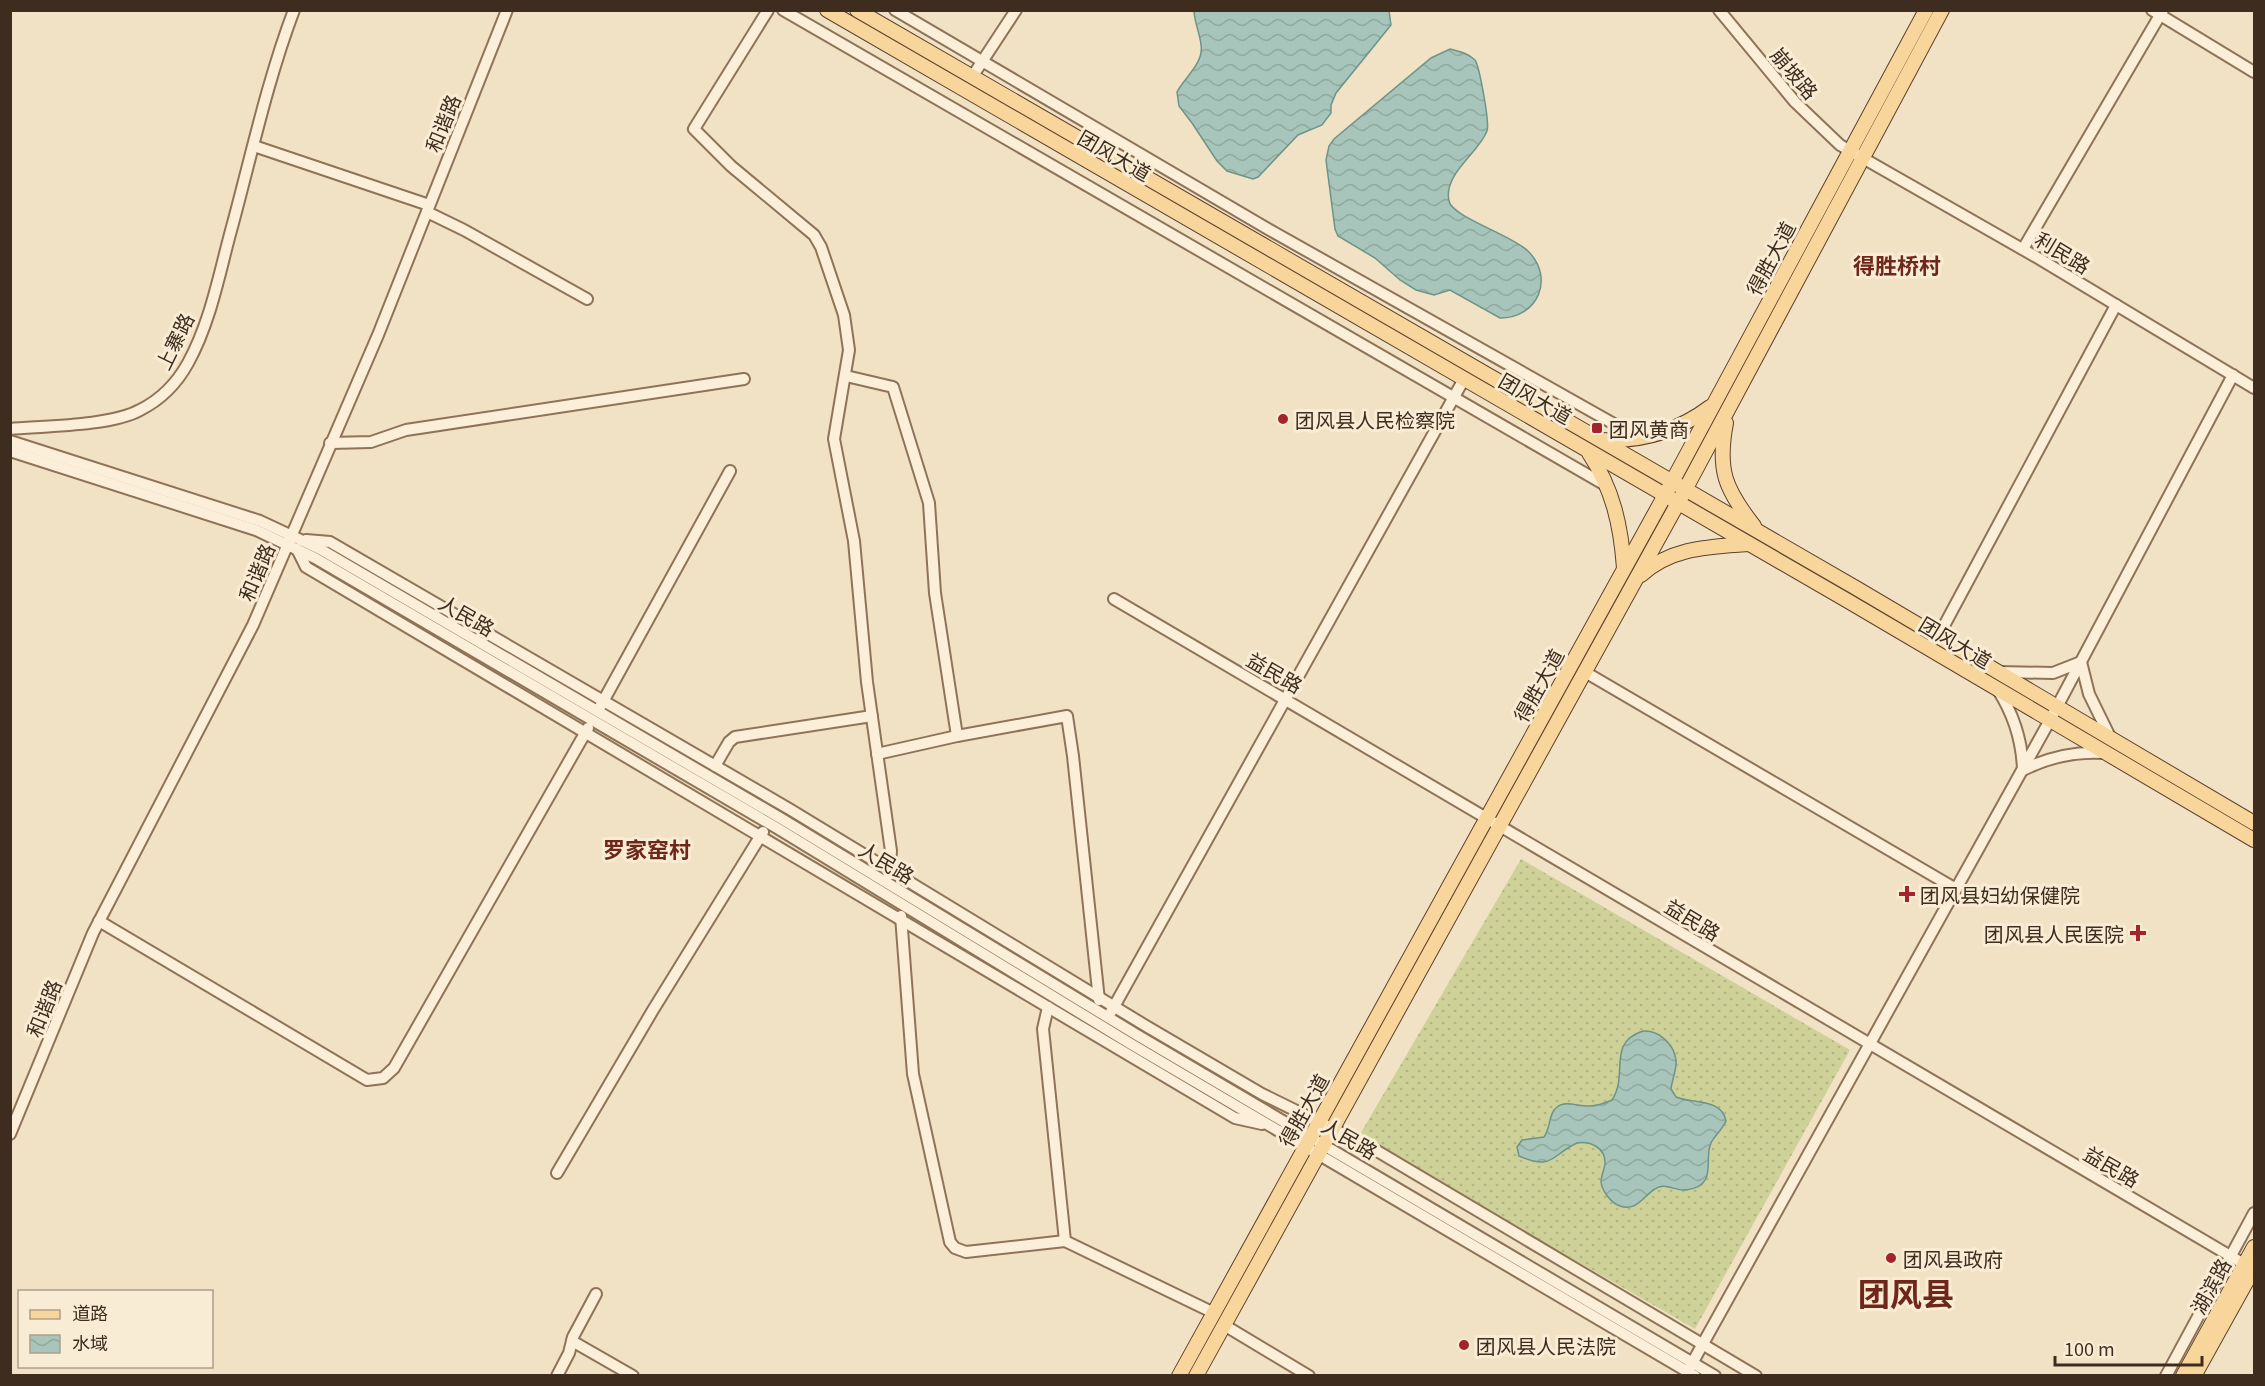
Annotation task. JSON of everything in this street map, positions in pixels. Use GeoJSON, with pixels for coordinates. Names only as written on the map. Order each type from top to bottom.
{"type":"FeatureCollection","features":[{"type":"Feature","properties":{"kind":"main road","name":"团风大道"},"geometry":{"type":"LineString","coordinates":[[827,10],[1678,502],[2254,840]]}},
{"type":"Feature","properties":{"kind":"main road","name":"团风大道"},"geometry":{"type":"LineString","coordinates":[[857,10],[1759,532],[2254,824]]}},
{"type":"Feature","properties":{"kind":"main road","name":"得胜大道"},"geometry":{"type":"LineString","coordinates":[[1179,1376],[1665,495],[1926,10]]}},
{"type":"Feature","properties":{"kind":"main road","name":"得胜大道"},"geometry":{"type":"LineString","coordinates":[[1196,1376],[1685,490],[1942,10]]}},
{"type":"Feature","properties":{"kind":"main road"},"geometry":{"type":"LineString","coordinates":[[1598,440],[1618,441],[1639,438],[1679,426],[1714,404]]}},
{"type":"Feature","properties":{"kind":"main road"},"geometry":{"type":"LineString","coordinates":[[1728,411],[1722,457],[1724,476],[1735,502],[1759,532]]}},
{"type":"Feature","properties":{"kind":"main road"},"geometry":{"type":"LineString","coordinates":[[1586,449],[1607,486],[1618,519],[1624,569]]}},
{"type":"Feature","properties":{"kind":"main road"},"geometry":{"type":"LineString","coordinates":[[1635,581],[1659,561],[1678,552],[1701,547],[1749,544]]}},
{"type":"Feature","properties":{"kind":"main road","name":"湖滨路"},"geometry":{"type":"LineString","coordinates":[[2194,1376],[2252,1268],[2254,1247]]}},
{"type":"Feature","properties":{"kind":"main road","name":"湖滨路"},"geometry":{"type":"LineString","coordinates":[[2182,1376],[2252,1268]]}},
{"type":"Feature","properties":{"kind":"street","name":"上寨路"},"geometry":{"type":"LineString","coordinates":[[10,429],[129,416],[157,399],[173,384],[193,352],[214,295],[270,80],[294,10]]}},
{"type":"Feature","properties":{"kind":"street","name":"和谐路"},"geometry":{"type":"LineString","coordinates":[[10,1134],[99,921],[253,625],[293,542],[330,443],[378,335],[507,10]]}},
{"type":"Feature","properties":{"kind":"street"},"geometry":{"type":"LineString","coordinates":[[768,10],[694,129],[731,166],[814,235],[821,247],[844,315],[849,350],[834,439],[854,541],[872,716],[891,851],[889,884]]}},
{"type":"Feature","properties":{"kind":"street"},"geometry":{"type":"LineString","coordinates":[[783,10],[1607,486]]}},
{"type":"Feature","properties":{"kind":"street"},"geometry":{"type":"LineString","coordinates":[[895,10],[1278,234],[1639,438]]}},
{"type":"Feature","properties":{"kind":"street"},"geometry":{"type":"LineString","coordinates":[[972,77],[1016,10]]}},
{"type":"Feature","properties":{"kind":"street","name":"崩坡路"},"geometry":{"type":"LineString","coordinates":[[1719,10],[1807,115],[1840,145],[1850,151]]}},
{"type":"Feature","properties":{"kind":"street"},"geometry":{"type":"LineString","coordinates":[[2023,249],[2158,12],[2254,72]]}},
{"type":"Feature","properties":{"kind":"street"},"geometry":{"type":"LineString","coordinates":[[254,146],[428,209],[587,299]]}},
{"type":"Feature","properties":{"kind":"street","name":"利民路"},"geometry":{"type":"LineString","coordinates":[[1850,151],[2023,249],[2254,388]]}},
{"type":"Feature","properties":{"kind":"street"},"geometry":{"type":"LineString","coordinates":[[1938,637],[2116,305]]}},
{"type":"Feature","properties":{"kind":"street"},"geometry":{"type":"LineString","coordinates":[[1690,1371],[1869,1044],[2023,770],[2233,375]]}},
{"type":"Feature","properties":{"kind":"street"},"geometry":{"type":"LineString","coordinates":[[846,376],[893,387],[926,491],[932,527],[935,593],[957,736]]}},
{"type":"Feature","properties":{"kind":"street"},"geometry":{"type":"LineString","coordinates":[[330,443],[371,442],[406,430],[744,379]]}},
{"type":"Feature","properties":{"kind":"street"},"geometry":{"type":"LineString","coordinates":[[877,754],[957,736],[1067,716],[1098,997],[1104,1015],[1114,1007],[1464,379]]}},
{"type":"Feature","properties":{"kind":"street","name":"人民路"},"geometry":{"type":"LineString","coordinates":[[10,441],[260,521],[293,542]]}},
{"type":"Feature","properties":{"kind":"street","name":"人民路"},"geometry":{"type":"LineString","coordinates":[[10,452],[320,549],[1121,1038],[1274,1127],[1309,1141]]}},
{"type":"Feature","properties":{"kind":"street"},"geometry":{"type":"LineString","coordinates":[[99,921],[367,1080],[383,1078],[394,1068],[595,716],[730,471]]}},
{"type":"Feature","properties":{"kind":"street"},"geometry":{"type":"LineString","coordinates":[[1274,1127],[1235,1118],[306,567],[293,542],[330,542],[715,766],[1262,1094],[1372,1148],[1756,1376]]}},
{"type":"Feature","properties":{"kind":"street","name":"益民路"},"geometry":{"type":"LineString","coordinates":[[1114,599],[2252,1268]]}},
{"type":"Feature","properties":{"kind":"street"},"geometry":{"type":"LineString","coordinates":[[1998,672],[2053,673],[2081,662]]}},
{"type":"Feature","properties":{"kind":"street"},"geometry":{"type":"LineString","coordinates":[[2081,662],[2089,694],[2111,739]]}},
{"type":"Feature","properties":{"kind":"street"},"geometry":{"type":"LineString","coordinates":[[1585,672],[1956,889]]}},
{"type":"Feature","properties":{"kind":"street"},"geometry":{"type":"LineString","coordinates":[[1998,689],[2015,724],[2021,746],[2023,770]]}},
{"type":"Feature","properties":{"kind":"street","name":"人民路"},"geometry":{"type":"LineString","coordinates":[[595,716],[889,884],[1690,1371],[1716,1376]]}},
{"type":"Feature","properties":{"kind":"street"},"geometry":{"type":"LineString","coordinates":[[715,766],[729,741],[735,737],[872,716]]}},
{"type":"Feature","properties":{"kind":"street"},"geometry":{"type":"LineString","coordinates":[[2023,770],[2046,760],[2070,754],[2105,753]]}},
{"type":"Feature","properties":{"kind":"street"},"geometry":{"type":"LineString","coordinates":[[557,1173],[652,1010],[768,823]]}},
{"type":"Feature","properties":{"kind":"street"},"geometry":{"type":"LineString","coordinates":[[900,903],[913,1074],[950,1242],[958,1250],[966,1252],[1065,1241],[1214,1313]]}},
{"type":"Feature","properties":{"kind":"street"},"geometry":{"type":"LineString","coordinates":[[1048,1006],[1043,1029],[1065,1241]]}},
{"type":"Feature","properties":{"kind":"street"},"geometry":{"type":"LineString","coordinates":[[2166,1376],[2254,1213]]}},
{"type":"Feature","properties":{"kind":"street"},"geometry":{"type":"LineString","coordinates":[[557,1376],[596,1294]]}},
{"type":"Feature","properties":{"kind":"street"},"geometry":{"type":"LineString","coordinates":[[1224,1325],[1309,1376]]}},
{"type":"Feature","properties":{"kind":"street"},"geometry":{"type":"LineString","coordinates":[[572,1341],[633,1376]]}},
{"type":"Feature","properties":{"kind":"green space"},"geometry":{"type":"Polygon","coordinates":[[[1521,859],[1850,1050],[1695,1329],[1359,1136],[1521,859]]]}},
{"type":"Feature","properties":{"kind":"water"},"geometry":{"type":"Polygon","coordinates":[[[1389,11],[1391,25],[1336,93],[1331,105],[1331,113],[1322,125],[1298,135],[1258,177],[1253,179],[1227,171],[1217,161],[1179,106],[1177,92],[1200,58],[1200,41],[1194,12],[1389,11]]]}},
{"type":"Feature","properties":{"kind":"water"},"geometry":{"type":"Polygon","coordinates":[[[1450,49],[1466,54],[1475,60],[1484,94],[1488,126],[1483,140],[1451,182],[1449,201],[1453,207],[1471,220],[1528,251],[1540,273],[1541,284],[1533,304],[1513,316],[1500,318],[1450,290],[1434,295],[1416,290],[1400,280],[1375,258],[1338,236],[1335,229],[1326,160],[1329,146],[1334,139],[1431,58],[1450,49]]]}},
{"type":"Feature","properties":{"kind":"water"},"geometry":{"type":"Polygon","coordinates":[[[1643,1031],[1660,1036],[1675,1054],[1676,1064],[1671,1089],[1676,1097],[1713,1105],[1719,1109],[1726,1121],[1711,1143],[1708,1171],[1703,1183],[1686,1190],[1658,1187],[1635,1205],[1626,1207],[1613,1202],[1603,1189],[1601,1178],[1605,1158],[1597,1147],[1587,1143],[1577,1143],[1551,1160],[1539,1162],[1519,1156],[1517,1147],[1522,1140],[1544,1137],[1552,1113],[1561,1105],[1593,1106],[1612,1100],[1617,1090],[1621,1052],[1625,1043],[1632,1036],[1643,1031]]]}},
{"type":"Feature","properties":{"kind":"place","name":"团风县人民检察院"},"geometry":{"type":"Point","coordinates":[1283,419]}},
{"type":"Feature","properties":{"kind":"place","name":"团风黄商"},"geometry":{"type":"Point","coordinates":[1597,428]}},
{"type":"Feature","properties":{"kind":"place","name":"团风县妇幼保健院"},"geometry":{"type":"Point","coordinates":[1907,894]}},
{"type":"Feature","properties":{"kind":"place","name":"团风县人民医院"},"geometry":{"type":"Point","coordinates":[2138,933]}},
{"type":"Feature","properties":{"kind":"place","name":"团风县政府"},"geometry":{"type":"Point","coordinates":[1891,1258]}},
{"type":"Feature","properties":{"kind":"place","name":"团风县人民法院"},"geometry":{"type":"Point","coordinates":[1464,1345]}},
{"type":"Feature","properties":{"kind":"district","name":"得胜桥村"},"geometry":{"type":"Point","coordinates":[1897,264]}},
{"type":"Feature","properties":{"kind":"district","name":"罗家窑村"},"geometry":{"type":"Point","coordinates":[647,848]}},
{"type":"Feature","properties":{"kind":"district","name":"团风县"},"geometry":{"type":"Point","coordinates":[1906,1292]}}]}
